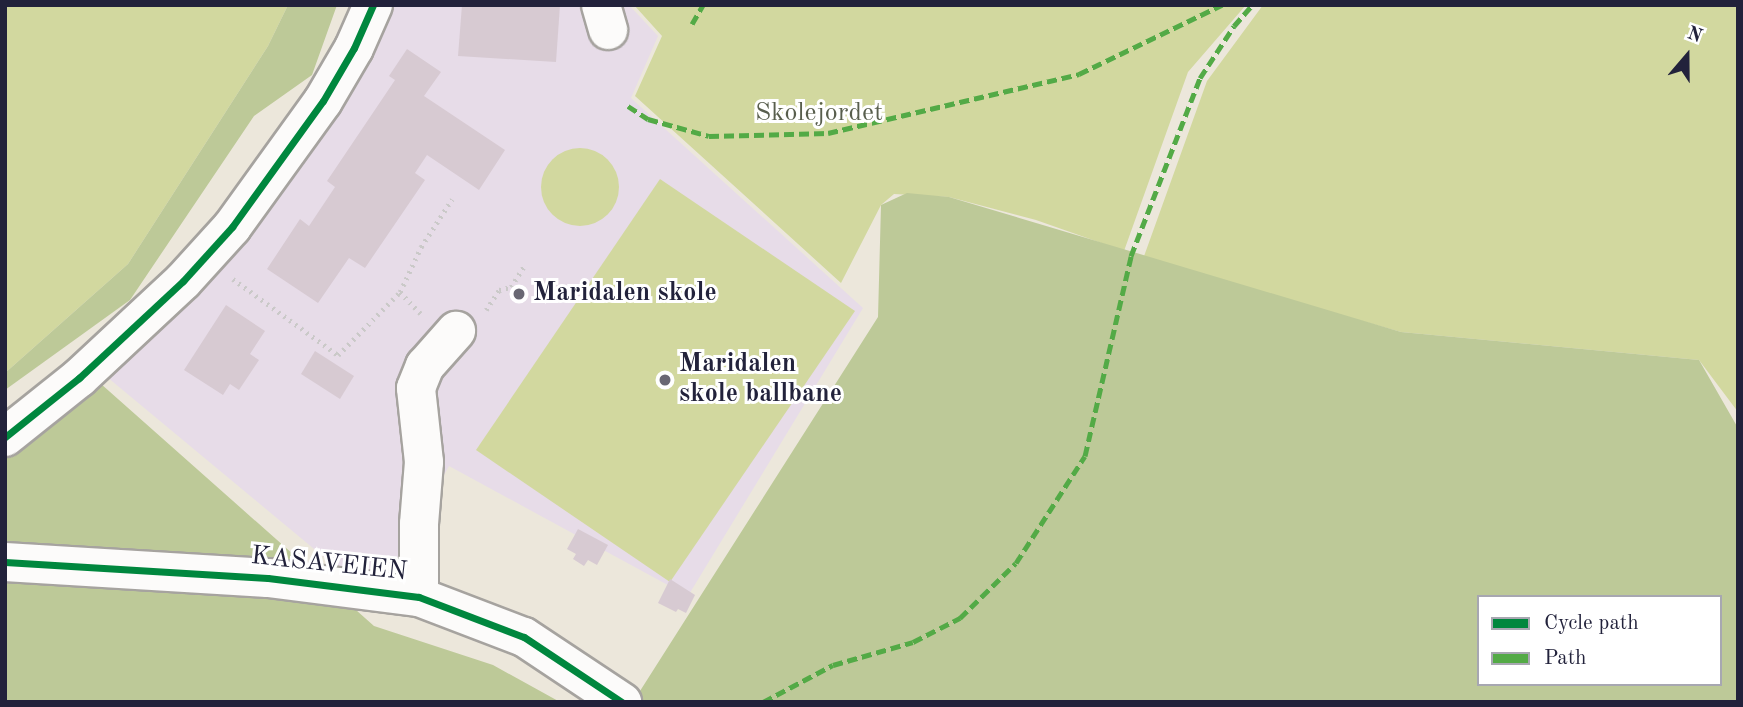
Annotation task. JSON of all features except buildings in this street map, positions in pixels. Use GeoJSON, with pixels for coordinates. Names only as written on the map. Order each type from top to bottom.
{"type":"FeatureCollection","features":[{"type":"Feature","properties":{"kind":"street"},"geometry":{"type":"LineString","coordinates":[[5,437],[79,377],[204,258],[239,217],[323,101],[354,48],[373,5]]}},
{"type":"Feature","properties":{"kind":"street"},"geometry":{"type":"LineString","coordinates":[[419,597],[419,524],[424,462],[416,388],[425,366],[456,331]]}},
{"type":"Feature","properties":{"kind":"street","name":"KASAVEIEN"},"geometry":{"type":"LineString","coordinates":[[5,562],[268,578],[419,597],[524,637],[622,702]]}},
{"type":"Feature","properties":{"kind":"path"},"geometry":{"type":"LineString","coordinates":[[204,258],[338,355],[400,292],[421,247],[452,199]]}},
{"type":"Feature","properties":{"kind":"path"},"geometry":{"type":"LineString","coordinates":[[456,331],[472,329],[499,290],[511,287],[524,266]]}},
{"type":"Feature","properties":{"kind":"shaded area","name":"Maridalen skole"},"geometry":{"type":"Polygon","coordinates":[[[386,5],[629,5],[658,36],[631,98],[863,308],[688,596],[449,466],[384,582],[349,578],[95,367],[209,280],[386,5]]]}},
{"type":"Feature","properties":{"kind":"green space"},"geometry":{"type":"Polygon","coordinates":[[[5,5],[288,5],[268,46],[128,264],[5,373],[5,5]]]}},
{"type":"Feature","properties":{"kind":"green space"},"geometry":{"type":"Polygon","coordinates":[[[288,5],[337,5],[312,75],[254,116],[130,300],[5,390],[5,373],[128,264],[268,46],[288,5]]]}},
{"type":"Feature","properties":{"kind":"green space","name":"Skolejordet"},"geometry":{"type":"Polygon","coordinates":[[[634,5],[1246,5],[1188,72],[1124,251],[1036,220],[949,197],[894,194],[881,205],[841,283],[635,96],[662,36],[634,5]]]}},
{"type":"Feature","properties":{"kind":"green space"},"geometry":{"type":"Polygon","coordinates":[[[1263,5],[1738,5],[1738,412],[1699,360],[1401,332],[1143,259],[1207,81],[1263,5]]]}},
{"type":"Feature","properties":{"kind":"green space"},"geometry":{"type":"Polygon","coordinates":[[[580,148],[595,151],[612,165],[619,187],[616,202],[602,219],[580,226],[565,223],[548,209],[541,187],[544,172],[558,155],[580,148]]]}},
{"type":"Feature","properties":{"kind":"green space","name":"Maridalen skole ballbane"},"geometry":{"type":"Polygon","coordinates":[[[660,179],[855,311],[670,582],[476,450],[660,179]]]}},
{"type":"Feature","properties":{"kind":"green space"},"geometry":{"type":"Polygon","coordinates":[[[907,193],[949,197],[1401,332],[1699,360],[1738,428],[1738,702],[633,702],[878,317],[881,205],[907,193]]]}},
{"type":"Feature","properties":{"kind":"green space"},"geometry":{"type":"Polygon","coordinates":[[[83,368],[374,626],[493,665],[560,702],[5,702],[5,424],[83,368]]]}},
{"type":"Feature","properties":{"kind":"marked path"},"geometry":{"type":"LineString","coordinates":[[692,24],[703,5]]}},
{"type":"Feature","properties":{"kind":"marked path"},"geometry":{"type":"LineString","coordinates":[[628,106],[648,119],[709,136],[828,133],[1079,74],[1222,5]]}},
{"type":"Feature","properties":{"kind":"marked path"},"geometry":{"type":"LineString","coordinates":[[763,702],[833,665],[913,642],[960,618],[1016,563],[1085,456],[1131,256],[1200,78],[1234,26],[1252,5]]}},
{"type":"Feature","properties":{"kind":"cycle path"},"geometry":{"type":"LineString","coordinates":[[5,437],[79,378],[183,281],[232,227],[323,101],[354,48],[373,5]]}},
{"type":"Feature","properties":{"kind":"cycle path"},"geometry":{"type":"LineString","coordinates":[[5,562],[268,578],[419,597],[524,637],[622,702]]}},
{"type":"Feature","properties":{"kind":"place","name":"Maridalen skole"},"geometry":{"type":"Point","coordinates":[519,294]}},
{"type":"Feature","properties":{"kind":"place","name":"Maridalen skole ballbane"},"geometry":{"type":"Point","coordinates":[665,380]}}]}
